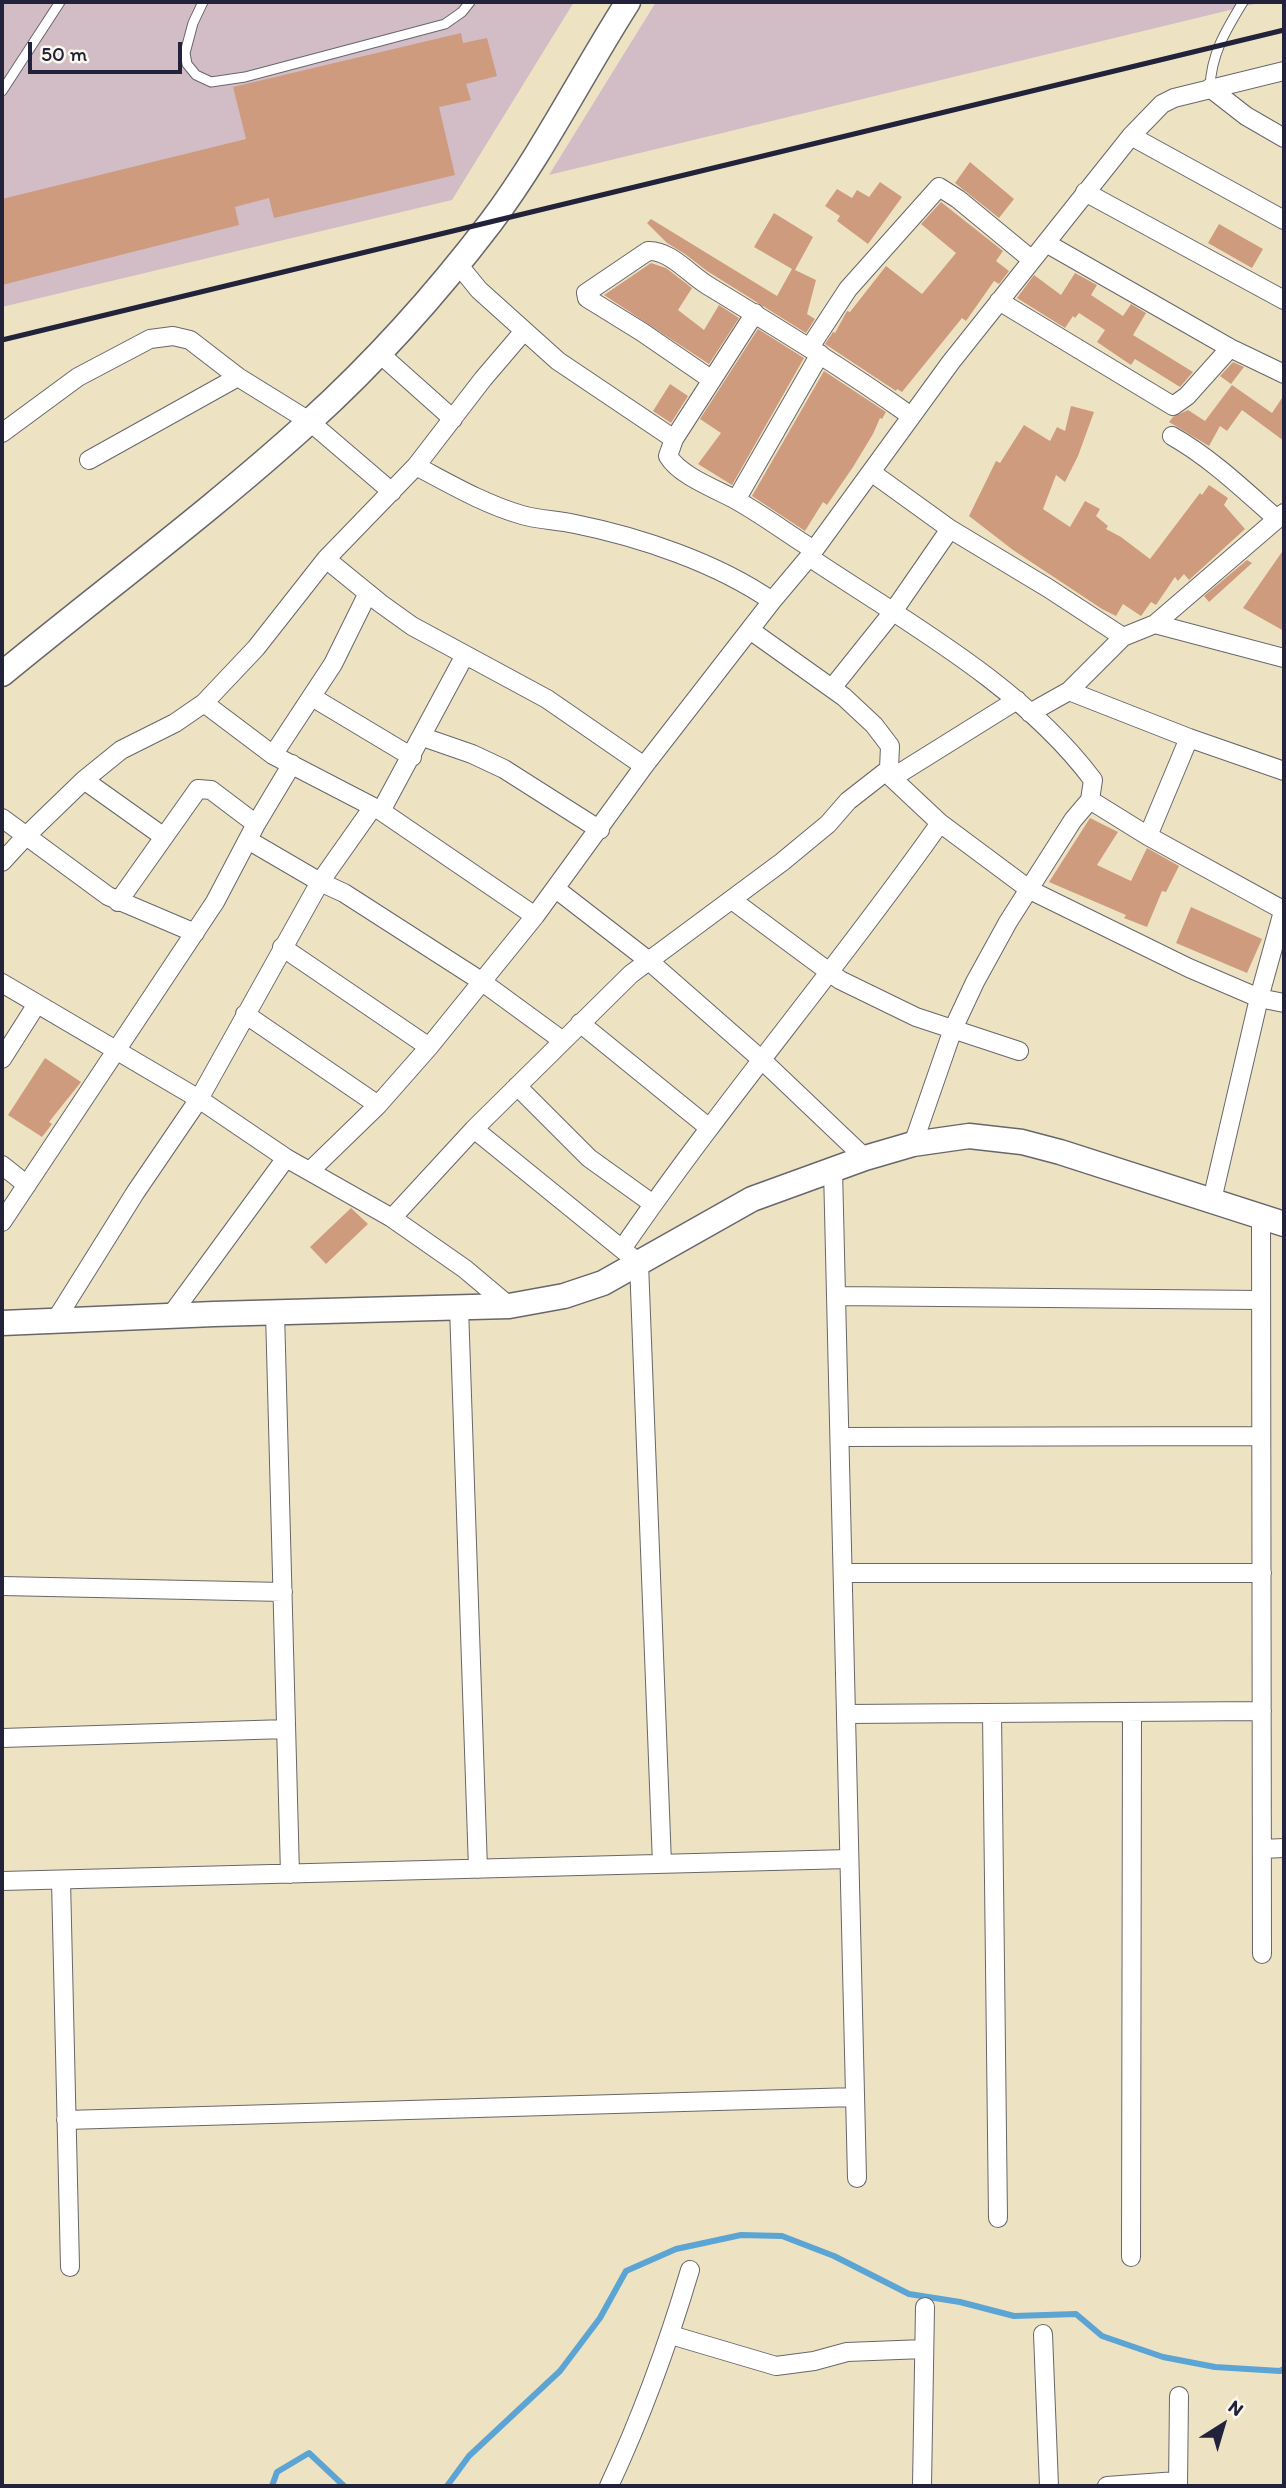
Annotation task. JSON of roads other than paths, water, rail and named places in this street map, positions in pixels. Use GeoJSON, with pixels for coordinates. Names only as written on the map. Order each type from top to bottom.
{"type":"FeatureCollection","features":[{"type":"Feature","properties":{"kind":"main road"},"geometry":{"type":"LineString","coordinates":[[2,674],[309,421],[379,352],[491,222],[534,157],[628,2]]}},
{"type":"Feature","properties":{"kind":"main road"},"geometry":{"type":"LineString","coordinates":[[2,1323],[171,1315],[509,1306],[564,1296],[603,1283],[630,1256],[752,1199],[865,1158],[913,1144],[969,1136],[1022,1142],[1273,1220]]}},
{"type":"Feature","properties":{"kind":"street"},"geometry":{"type":"LineString","coordinates":[[310,1171],[378,1105],[429,1047],[535,916],[644,766],[811,554],[911,416],[1131,136],[1162,104],[1188,93],[1284,71]]}},
{"type":"Feature","properties":{"kind":"street"},"geometry":{"type":"LineString","coordinates":[[1210,88],[1246,116],[1284,138]]}},
{"type":"Feature","properties":{"kind":"street"},"geometry":{"type":"LineString","coordinates":[[1131,136],[1284,220]]}},
{"type":"Feature","properties":{"kind":"street"},"geometry":{"type":"LineString","coordinates":[[736,500],[848,289],[939,187],[958,199],[1032,260]]}},
{"type":"Feature","properties":{"kind":"street"},"geometry":{"type":"LineString","coordinates":[[1085,192],[1284,300]]}},
{"type":"Feature","properties":{"kind":"street"},"geometry":{"type":"LineString","coordinates":[[1046,243],[1230,348],[1284,374]]}},
{"type":"Feature","properties":{"kind":"street"},"geometry":{"type":"LineString","coordinates":[[712,380],[587,298],[586,293],[648,251],[657,251],[815,351],[911,416]]}},
{"type":"Feature","properties":{"kind":"street"},"geometry":{"type":"LineString","coordinates":[[457,263],[479,289],[558,361],[674,439]]}},
{"type":"Feature","properties":{"kind":"street"},"geometry":{"type":"LineString","coordinates":[[999,301],[1173,406],[1187,396],[1230,348]]}},
{"type":"Feature","properties":{"kind":"street"},"geometry":{"type":"LineString","coordinates":[[755,313],[674,439],[668,456],[671,461],[736,500],[892,613],[990,678],[1076,758],[1093,780],[1090,800],[1073,820],[1008,922],[975,982],[953,1029],[913,1144]]}},
{"type":"Feature","properties":{"kind":"street"},"geometry":{"type":"LineString","coordinates":[[2,862],[24,837],[84,780],[121,750],[175,723],[204,703],[256,648],[326,559],[416,466],[524,331]]}},
{"type":"Feature","properties":{"kind":"street"},"geometry":{"type":"LineString","coordinates":[[2,433],[78,377],[150,339],[173,335],[190,340],[238,377],[309,421],[392,492]]}},
{"type":"Feature","properties":{"kind":"street"},"geometry":{"type":"LineString","coordinates":[[379,352],[453,419]]}},
{"type":"Feature","properties":{"kind":"street"},"geometry":{"type":"LineString","coordinates":[[89,460],[238,377]]}},
{"type":"Feature","properties":{"kind":"street"},"geometry":{"type":"LineString","coordinates":[[392,1218],[474,1129],[631,974],[732,900],[828,824],[848,801],[891,773],[1023,706],[1069,691],[1123,637],[1155,624],[1281,516],[1172,436]]}},
{"type":"Feature","properties":{"kind":"street"},"geometry":{"type":"LineString","coordinates":[[416,466],[469,494],[510,511],[539,519],[575,524],[664,549],[727,575],[772,601]]}},
{"type":"Feature","properties":{"kind":"street"},"geometry":{"type":"LineString","coordinates":[[871,472],[950,529],[1123,637]]}},
{"type":"Feature","properties":{"kind":"street"},"geometry":{"type":"LineString","coordinates":[[832,688],[892,613],[950,529]]}},
{"type":"Feature","properties":{"kind":"street"},"geometry":{"type":"LineString","coordinates":[[326,559],[412,626],[547,699],[644,766]]}},
{"type":"Feature","properties":{"kind":"street"},"geometry":{"type":"LineString","coordinates":[[274,755],[333,664],[368,593]]}},
{"type":"Feature","properties":{"kind":"street"},"geometry":{"type":"LineString","coordinates":[[1155,624],[1284,658]]}},
{"type":"Feature","properties":{"kind":"street"},"geometry":{"type":"LineString","coordinates":[[750,630],[844,697],[885,737],[890,746],[891,773],[940,823],[1030,890],[1189,968],[1259,998],[1284,1003]]}},
{"type":"Feature","properties":{"kind":"street"},"geometry":{"type":"LineString","coordinates":[[55,1321],[135,1193],[199,1099],[320,882],[377,809],[412,757],[465,655]]}},
{"type":"Feature","properties":{"kind":"street"},"geometry":{"type":"LineString","coordinates":[[1069,691],[1189,738],[1284,771]]}},
{"type":"Feature","properties":{"kind":"street"},"geometry":{"type":"LineString","coordinates":[[312,697],[412,757]]}},
{"type":"Feature","properties":{"kind":"street"},"geometry":{"type":"LineString","coordinates":[[204,703],[274,755],[377,809],[535,916]]}},
{"type":"Feature","properties":{"kind":"street"},"geometry":{"type":"LineString","coordinates":[[423,737],[472,754],[504,769],[600,830]]}},
{"type":"Feature","properties":{"kind":"street"},"geometry":{"type":"LineString","coordinates":[[1148,836],[1189,738]]}},
{"type":"Feature","properties":{"kind":"street"},"geometry":{"type":"LineString","coordinates":[[2,1222],[215,902],[292,764]]}},
{"type":"Feature","properties":{"kind":"street"},"geometry":{"type":"LineString","coordinates":[[84,780],[164,837]]}},
{"type":"Feature","properties":{"kind":"street"},"geometry":{"type":"LineString","coordinates":[[118,902],[198,789],[211,790],[252,832],[320,882],[344,893],[481,981],[562,1041]]}},
{"type":"Feature","properties":{"kind":"street"},"geometry":{"type":"LineString","coordinates":[[1090,800],[1148,836],[1284,909],[1259,998],[1212,1200]]}},
{"type":"Feature","properties":{"kind":"street"},"geometry":{"type":"LineString","coordinates":[[2,818],[24,837],[118,902],[195,933]]}},
{"type":"Feature","properties":{"kind":"street"},"geometry":{"type":"LineString","coordinates":[[662,1864],[630,1256],[653,1204],[708,1127],[830,973],[940,823]]}},
{"type":"Feature","properties":{"kind":"street"},"geometry":{"type":"LineString","coordinates":[[556,889],[649,961],[762,1060],[865,1158]]}},
{"type":"Feature","properties":{"kind":"street"},"geometry":{"type":"LineString","coordinates":[[732,900],[830,973],[916,1017],[1019,1051]]}},
{"type":"Feature","properties":{"kind":"street"},"geometry":{"type":"LineString","coordinates":[[282,947],[429,1047]]}},
{"type":"Feature","properties":{"kind":"street"},"geometry":{"type":"LineString","coordinates":[[2,983],[199,1099],[286,1158],[392,1218],[465,1269],[509,1306]]}},
{"type":"Feature","properties":{"kind":"street"},"geometry":{"type":"LineString","coordinates":[[2,1059],[37,1004]]}},
{"type":"Feature","properties":{"kind":"street"},"geometry":{"type":"LineString","coordinates":[[245,1014],[378,1105]]}},
{"type":"Feature","properties":{"kind":"street"},"geometry":{"type":"LineString","coordinates":[[580,1023],[708,1127]]}},
{"type":"Feature","properties":{"kind":"street"},"geometry":{"type":"LineString","coordinates":[[517,1086],[589,1157],[653,1204]]}},
{"type":"Feature","properties":{"kind":"street"},"geometry":{"type":"LineString","coordinates":[[474,1129],[630,1256]]}},
{"type":"Feature","properties":{"kind":"street"},"geometry":{"type":"LineString","coordinates":[[171,1315],[286,1158]]}},
{"type":"Feature","properties":{"kind":"street"},"geometry":{"type":"LineString","coordinates":[[2,1165],[27,1185]]}},
{"type":"Feature","properties":{"kind":"street"},"geometry":{"type":"LineString","coordinates":[[833,1169],[857,2178]]}},
{"type":"Feature","properties":{"kind":"street"},"geometry":{"type":"LineString","coordinates":[[1262,1954],[1261,1300],[1273,1220]]}},
{"type":"Feature","properties":{"kind":"street"},"geometry":{"type":"LineString","coordinates":[[836,1296],[1261,1300]]}},
{"type":"Feature","properties":{"kind":"street"},"geometry":{"type":"LineString","coordinates":[[459,1307],[478,1869]]}},
{"type":"Feature","properties":{"kind":"street"},"geometry":{"type":"LineString","coordinates":[[275,1312],[290,1874]]}},
{"type":"Feature","properties":{"kind":"street"},"geometry":{"type":"LineString","coordinates":[[840,1437],[1261,1436]]}},
{"type":"Feature","properties":{"kind":"street"},"geometry":{"type":"LineString","coordinates":[[843,1573],[1262,1573]]}},
{"type":"Feature","properties":{"kind":"street"},"geometry":{"type":"LineString","coordinates":[[2,1587],[283,1592]]}},
{"type":"Feature","properties":{"kind":"street"},"geometry":{"type":"LineString","coordinates":[[846,1714],[1262,1711]]}},
{"type":"Feature","properties":{"kind":"street"},"geometry":{"type":"LineString","coordinates":[[1131,2257],[1132,1712]]}},
{"type":"Feature","properties":{"kind":"street"},"geometry":{"type":"LineString","coordinates":[[992,1713],[998,2218]]}},
{"type":"Feature","properties":{"kind":"street"},"geometry":{"type":"LineString","coordinates":[[2,1738],[286,1728]]}},
{"type":"Feature","properties":{"kind":"street"},"geometry":{"type":"LineString","coordinates":[[1262,1849],[1284,1849]]}},
{"type":"Feature","properties":{"kind":"street"},"geometry":{"type":"LineString","coordinates":[[2,1881],[849,1859]]}},
{"type":"Feature","properties":{"kind":"street"},"geometry":{"type":"LineString","coordinates":[[61,1880],[70,2267]]}},
{"type":"Feature","properties":{"kind":"street"},"geometry":{"type":"LineString","coordinates":[[66,2120],[855,2097]]}},
{"type":"Feature","properties":{"kind":"street"},"geometry":{"type":"LineString","coordinates":[[609,2486],[671,2335],[690,2270]]}},
{"type":"Feature","properties":{"kind":"street"},"geometry":{"type":"LineString","coordinates":[[922,2486],[925,2307]]}},
{"type":"Feature","properties":{"kind":"street"},"geometry":{"type":"LineString","coordinates":[[1043,2334],[1049,2486]]}},
{"type":"Feature","properties":{"kind":"street"},"geometry":{"type":"LineString","coordinates":[[671,2335],[775,2366],[814,2361],[846,2351],[924,2349]]}},
{"type":"Feature","properties":{"kind":"street"},"geometry":{"type":"LineString","coordinates":[[1107,2486],[1178,2484],[1179,2396]]}},
{"type":"Feature","properties":{"kind":"lane"},"geometry":{"type":"LineString","coordinates":[[2,91],[60,2]]}},
{"type":"Feature","properties":{"kind":"lane"},"geometry":{"type":"LineString","coordinates":[[203,2],[193,23],[185,53],[187,64],[196,75],[211,82],[245,77],[445,24],[462,12],[470,2]]}},
{"type":"Feature","properties":{"kind":"lane"},"geometry":{"type":"LineString","coordinates":[[1210,88],[1210,69],[1217,46],[1243,2]]}},
{"type":"Feature","properties":{"kind":"waterway"},"geometry":{"type":"LineString","coordinates":[[447,2486],[469,2456],[560,2371],[600,2318],[626,2271],[676,2249],[741,2235],[782,2236],[834,2256],[909,2294],[960,2302],[1014,2316],[1076,2314],[1102,2336],[1163,2357],[1215,2367],[1280,2371],[1284,2369]]}},
{"type":"Feature","properties":{"kind":"waterway"},"geometry":{"type":"LineString","coordinates":[[272,2486],[277,2472],[309,2453],[344,2486]]}},
{"type":"Feature","properties":{"kind":"railway"},"geometry":{"type":"LineString","coordinates":[[2,340],[1284,30]]}}]}
